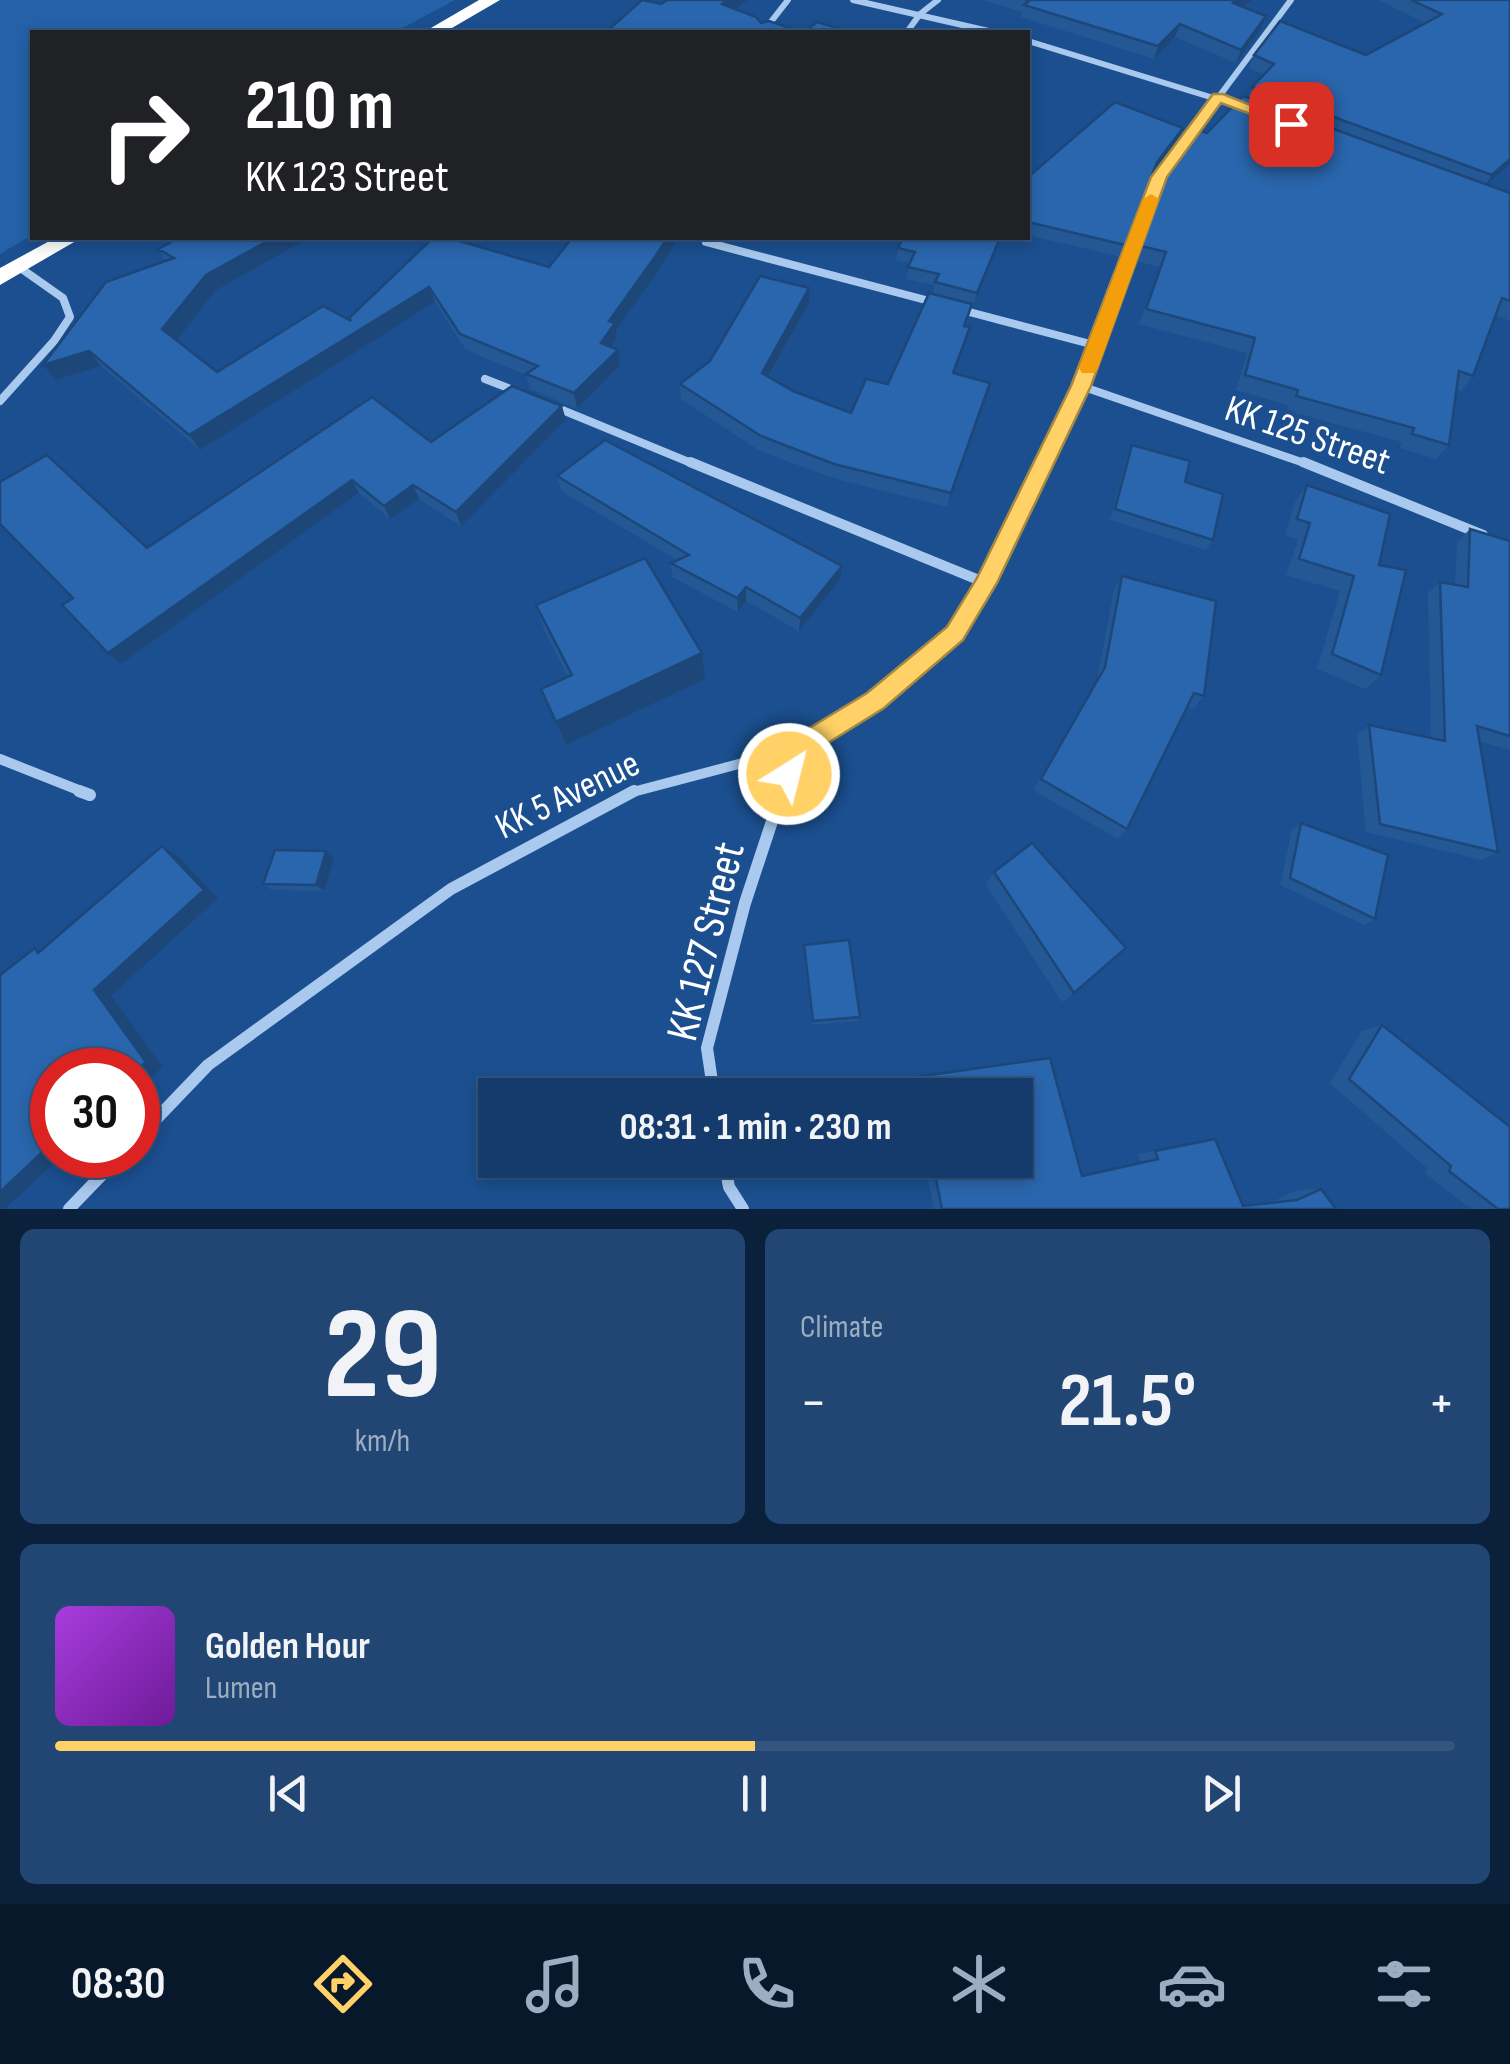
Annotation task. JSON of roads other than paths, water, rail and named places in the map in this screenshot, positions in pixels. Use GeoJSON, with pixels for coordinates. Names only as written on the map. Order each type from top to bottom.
{"type":"FeatureCollection","features":[{"type":"Feature","properties":{"kind":"highway"},"geometry":{"type":"LineString","coordinates":[[438,30],[492,0]]}},
{"type":"Feature","properties":{"kind":"highway"},"geometry":{"type":"LineString","coordinates":[[10,272],[66,240]]}},
{"type":"Feature","properties":{"kind":"street"},"geometry":{"type":"LineString","coordinates":[[765,30],[788,0]]}},
{"type":"Feature","properties":{"kind":"street"},"geometry":{"type":"LineString","coordinates":[[855,0],[985,30]]}},
{"type":"Feature","properties":{"kind":"street"},"geometry":{"type":"LineString","coordinates":[[908,30],[938,0]]}},
{"type":"Feature","properties":{"kind":"street","name":"KK 5 Avenue"},"geometry":{"type":"LineString","coordinates":[[160,1115],[208,1064],[451,888],[634,791],[796,749],[876,700],[955,634],[986,583],[1081,386],[1159,177],[1290,0]]}},
{"type":"Feature","properties":{"kind":"street"},"geometry":{"type":"LineString","coordinates":[[1030,42],[1254,111]]}},
{"type":"Feature","properties":{"kind":"street"},"geometry":{"type":"LineString","coordinates":[[706,242],[1098,346]]}},
{"type":"Feature","properties":{"kind":"street"},"geometry":{"type":"LineString","coordinates":[[0,401],[70,317],[63,298],[10,272]]}},
{"type":"Feature","properties":{"kind":"street"},"geometry":{"type":"LineString","coordinates":[[485,379],[986,583]]}},
{"type":"Feature","properties":{"kind":"street","name":"KK 125 Street"},"geometry":{"type":"LineString","coordinates":[[1081,386],[1354,480],[1493,540]]}},
{"type":"Feature","properties":{"kind":"street","name":"KK 127 Street"},"geometry":{"type":"LineString","coordinates":[[711,1078],[707,1048],[744,903],[796,749]]}},
{"type":"Feature","properties":{"kind":"street"},"geometry":{"type":"LineString","coordinates":[[0,759],[90,795]]}},
{"type":"Feature","properties":{"kind":"street"},"geometry":{"type":"LineString","coordinates":[[69,1209],[99,1178]]}},
{"type":"Feature","properties":{"kind":"street"},"geometry":{"type":"LineString","coordinates":[[727,1178],[742,1209]]}}]}
